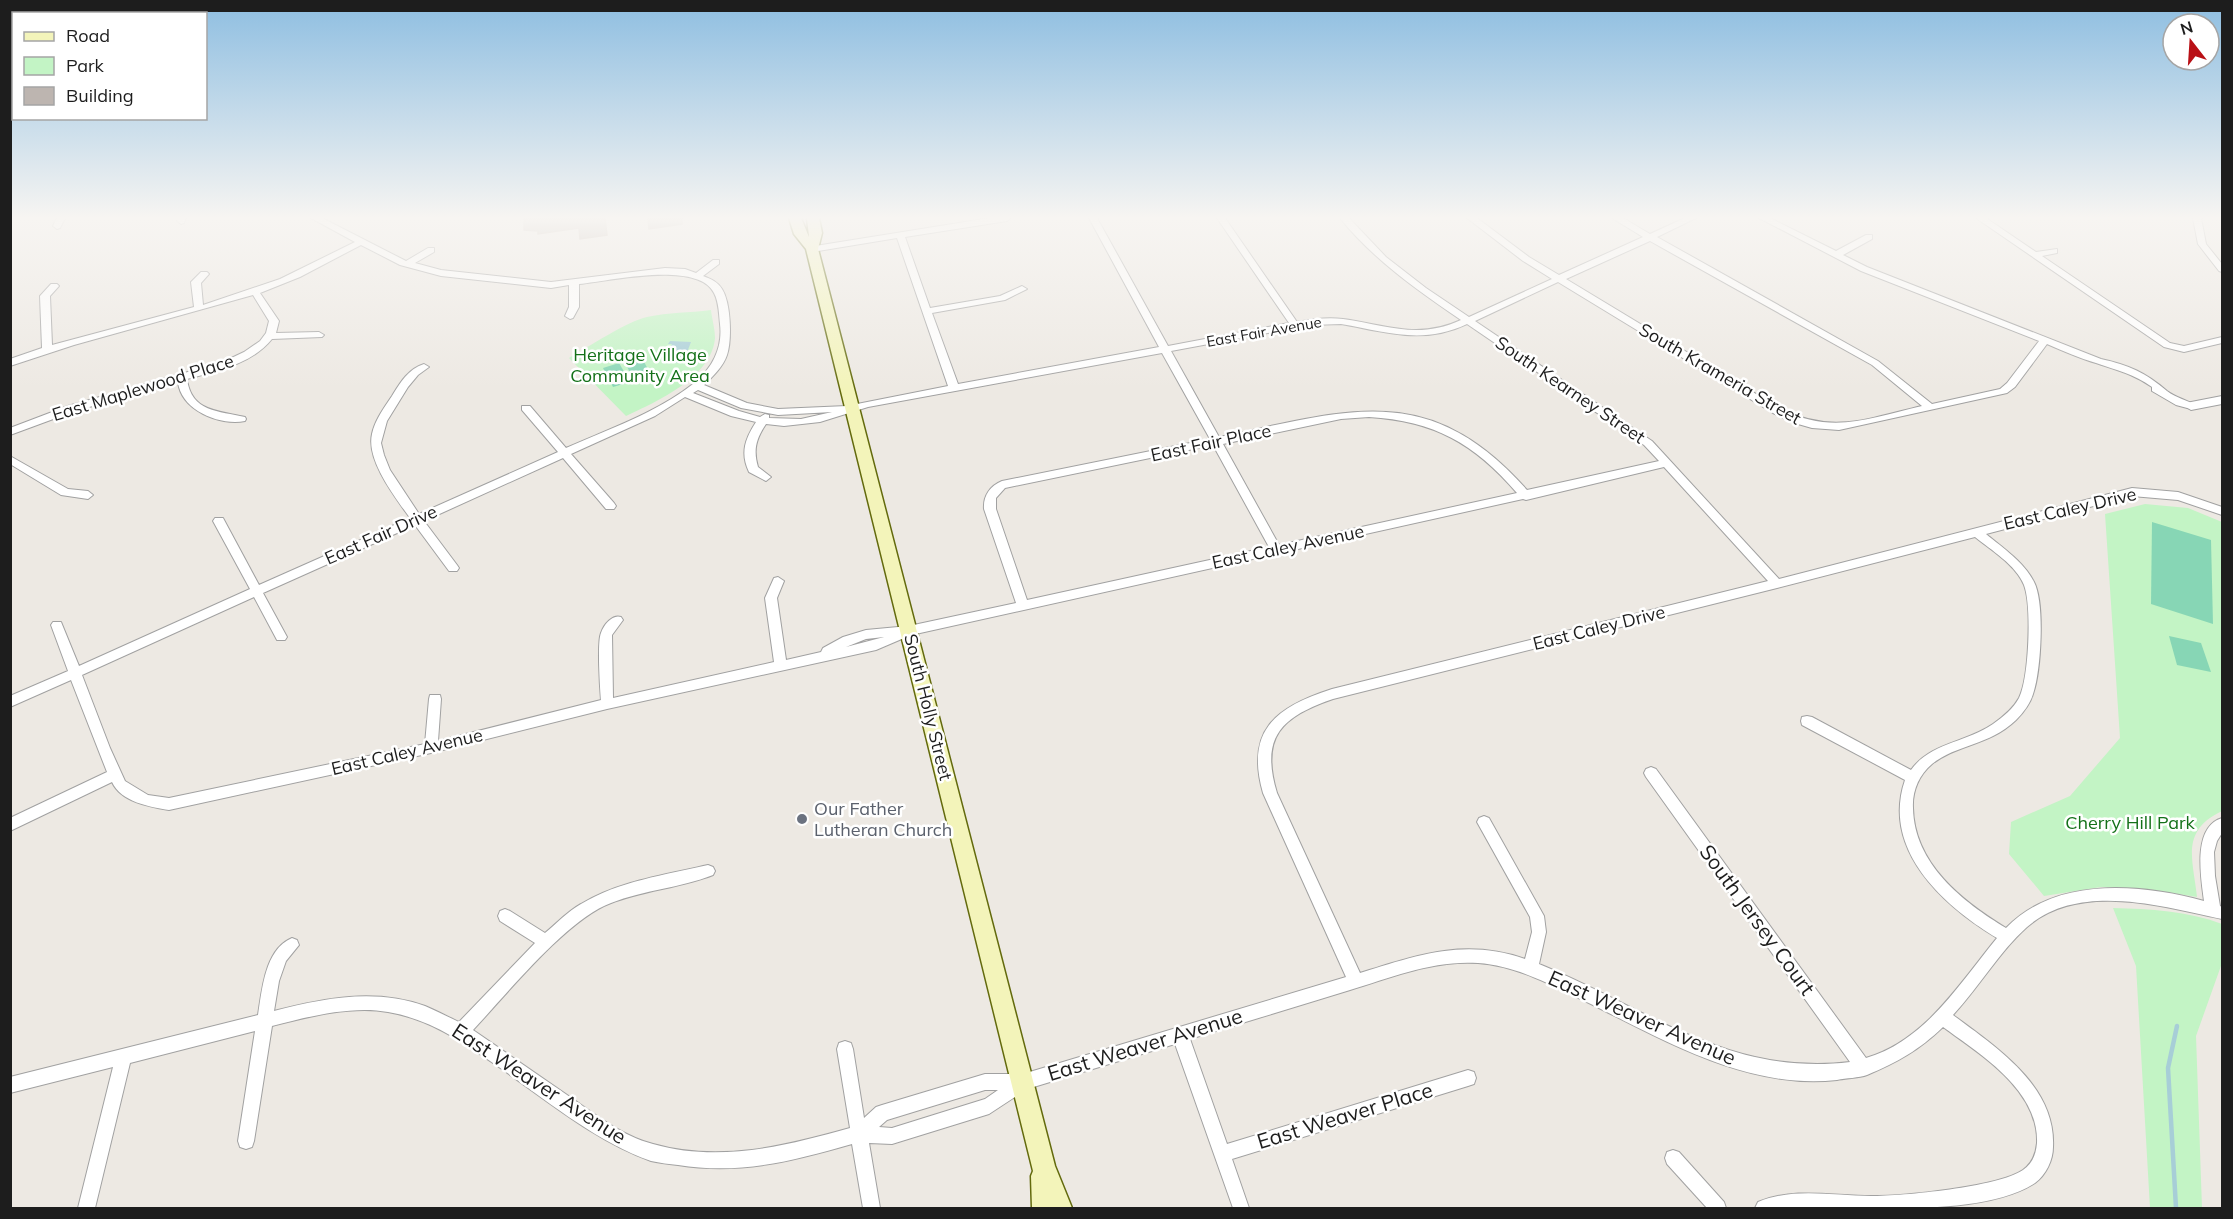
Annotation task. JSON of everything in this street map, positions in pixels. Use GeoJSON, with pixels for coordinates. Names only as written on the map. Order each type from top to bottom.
{"type":"FeatureCollection","features":[{"type":"Feature","properties":{"kind":"main road","name":"South Holly Street"},"geometry":{"type":"LineString","coordinates":[[819,275],[1043,1166],[1060,1209]]}},
{"type":"Feature","properties":{"kind":"main road","name":"South Holly Street"},"geometry":{"type":"LineString","coordinates":[[1043,1166],[1044,1209]]}},
{"type":"Feature","properties":{"kind":"street"},"geometry":{"type":"LineString","coordinates":[[199,308],[196,282],[203,275]]}},
{"type":"Feature","properties":{"kind":"street"},"geometry":{"type":"LineString","coordinates":[[10,363],[46,350],[255,292],[296,275]]}},
{"type":"Feature","properties":{"kind":"street"},"geometry":{"type":"LineString","coordinates":[[457,275],[540,285],[574,284],[633,275]]}},
{"type":"Feature","properties":{"kind":"street"},"geometry":{"type":"LineString","coordinates":[[693,275],[697,276]]}},
{"type":"Feature","properties":{"kind":"street"},"geometry":{"type":"LineString","coordinates":[[914,275],[954,388]]}},
{"type":"Feature","properties":{"kind":"street"},"geometry":{"type":"LineString","coordinates":[[1124,275],[1276,550]]}},
{"type":"Feature","properties":{"kind":"street"},"geometry":{"type":"LineString","coordinates":[[1260,275],[1295,325]]}},
{"type":"Feature","properties":{"kind":"street","name":"South Kearney Street"},"geometry":{"type":"LineString","coordinates":[[1405,275],[1468,321],[1640,437],[1668,464],[1777,584]]}},
{"type":"Feature","properties":{"kind":"street","name":"South Krameria Street"},"geometry":{"type":"LineString","coordinates":[[1552,275],[1777,411],[1803,423],[1838,428],[1996,393],[2008,388],[2045,340]]}},
{"type":"Feature","properties":{"kind":"street","name":"East Fair Avenue"},"geometry":{"type":"LineString","coordinates":[[697,386],[745,406],[769,411],[788,412],[853,407],[1295,325],[1341,321],[1390,332],[1418,334],[1447,330],[1567,275]]}},
{"type":"Feature","properties":{"kind":"street"},"geometry":{"type":"LineString","coordinates":[[1716,275],[1875,363],[1930,407]]}},
{"type":"Feature","properties":{"kind":"street"},"geometry":{"type":"LineString","coordinates":[[1879,275],[2098,361],[2191,406],[2223,400]]}},
{"type":"Feature","properties":{"kind":"street"},"geometry":{"type":"LineString","coordinates":[[2063,275],[2167,345],[2184,349],[2223,340]]}},
{"type":"Feature","properties":{"kind":"street","name":"East Fair Drive"},"geometry":{"type":"LineString","coordinates":[[10,702],[651,414],[686,394],[697,386],[718,363],[725,349],[726,333],[719,293],[709,281],[697,276]]}},
{"type":"Feature","properties":{"kind":"street"},"geometry":{"type":"LineString","coordinates":[[570,316],[574,307],[574,284]]}},
{"type":"Feature","properties":{"kind":"street"},"geometry":{"type":"LineString","coordinates":[[46,350],[45,296],[54,286]]}},
{"type":"Feature","properties":{"kind":"street"},"geometry":{"type":"LineString","coordinates":[[927,311],[1002,298],[1022,289]]}},
{"type":"Feature","properties":{"kind":"street"},"geometry":{"type":"LineString","coordinates":[[255,292],[274,321],[270,336],[318,335]]}},
{"type":"Feature","properties":{"kind":"street","name":"East Maplewood Place"},"geometry":{"type":"LineString","coordinates":[[10,432],[52,415],[240,358],[256,349],[270,336]]}},
{"type":"Feature","properties":{"kind":"street"},"geometry":{"type":"LineString","coordinates":[[424,368],[410,377],[381,423],[376,438],[379,461],[453,568]]}},
{"type":"Feature","properties":{"kind":"street"},"geometry":{"type":"LineString","coordinates":[[182,377],[185,393],[192,402],[224,418],[241,419]]}},
{"type":"Feature","properties":{"kind":"street","name":"East Fair Avenue"},"geometry":{"type":"LineString","coordinates":[[686,394],[737,415],[762,422],[811,421],[853,407]]}},
{"type":"Feature","properties":{"kind":"street"},"geometry":{"type":"LineString","coordinates":[[526,408],[610,506]]}},
{"type":"Feature","properties":{"kind":"street"},"geometry":{"type":"LineString","coordinates":[[766,477],[753,469],[749,451],[752,435],[769,411]]}},
{"type":"Feature","properties":{"kind":"street","name":"East Fair Place"},"geometry":{"type":"LineString","coordinates":[[1023,606],[990,509],[989,499],[992,492],[1002,485],[1356,414],[1398,415],[1436,425],[1464,440],[1502,469],[1526,496]]}},
{"type":"Feature","properties":{"kind":"street"},"geometry":{"type":"LineString","coordinates":[[10,459],[65,492],[88,495]]}},
{"type":"Feature","properties":{"kind":"street","name":"East Caley Avenue"},"geometry":{"type":"LineString","coordinates":[[75,674],[114,776],[128,792],[145,801],[169,804],[431,748],[607,704],[876,645],[909,631],[1668,464]]}},
{"type":"Feature","properties":{"kind":"street","name":"East Caley Drive"},"geometry":{"type":"LineString","coordinates":[[1356,981],[1265,781],[1263,771],[1264,750],[1274,728],[1282,718],[1303,704],[1332,694],[1777,584],[2132,492],[2166,493],[2223,511]]}},
{"type":"Feature","properties":{"kind":"street"},"geometry":{"type":"LineString","coordinates":[[219,521],[281,637]]}},
{"type":"Feature","properties":{"kind":"street"},"geometry":{"type":"LineString","coordinates":[[1977,532],[2019,569],[2031,589],[2033,660],[2030,684],[2023,704],[2010,719],[1993,732],[1935,755],[1923,763],[1908,788],[1906,813],[1911,838],[1929,870],[1955,901],[2007,937]]}},
{"type":"Feature","properties":{"kind":"street"},"geometry":{"type":"LineString","coordinates":[[778,581],[771,598],[781,665]]}},
{"type":"Feature","properties":{"kind":"street"},"geometry":{"type":"LineString","coordinates":[[607,704],[606,634],[617,620]]}},
{"type":"Feature","properties":{"kind":"street"},"geometry":{"type":"LineString","coordinates":[[57,625],[75,674]]}},
{"type":"Feature","properties":{"kind":"street"},"geometry":{"type":"LineString","coordinates":[[431,748],[435,699]]}},
{"type":"Feature","properties":{"kind":"street"},"geometry":{"type":"LineString","coordinates":[[1807,721],[1913,778]]}},
{"type":"Feature","properties":{"kind":"street","name":"South Jersey Court"},"geometry":{"type":"LineString","coordinates":[[1651,773],[1863,1068]]}},
{"type":"Feature","properties":{"kind":"street"},"geometry":{"type":"LineString","coordinates":[[10,825],[114,776]]}},
{"type":"Feature","properties":{"kind":"street"},"geometry":{"type":"LineString","coordinates":[[1484,822],[1537,916],[1539,932],[1530,968]]}},
{"type":"Feature","properties":{"kind":"street"},"geometry":{"type":"LineString","coordinates":[[2218,912],[2207,853],[2209,839],[2223,824]]}},
{"type":"Feature","properties":{"kind":"street"},"geometry":{"type":"LineString","coordinates":[[461,1031],[546,942],[583,910],[605,898],[708,871]]}},
{"type":"Feature","properties":{"kind":"street","name":"East Weaver Avenue"},"geometry":{"type":"LineString","coordinates":[[859,1134],[882,1113],[985,1082],[1023,1082],[1419,962],[1454,956],[1497,958],[1530,968],[1680,1039],[1738,1062],[1782,1072],[1846,1071],[1863,1068],[1914,1045],[1943,1017],[2007,937],[2033,914],[2054,905],[2076,899],[2119,895],[2182,902],[2218,912]]}},
{"type":"Feature","properties":{"kind":"street"},"geometry":{"type":"LineString","coordinates":[[505,916],[546,942]]}},
{"type":"Feature","properties":{"kind":"street"},"geometry":{"type":"LineString","coordinates":[[246,1140],[264,1020],[275,967],[280,957],[292,945]]}},
{"type":"Feature","properties":{"kind":"street","name":"East Weaver Avenue"},"geometry":{"type":"LineString","coordinates":[[10,1085],[315,1008],[366,1003],[387,1004],[423,1013],[461,1031],[614,1137],[653,1153],[704,1161],[749,1160],[801,1150],[859,1134],[892,1136],[989,1106],[1023,1082]]}},
{"type":"Feature","properties":{"kind":"street"},"geometry":{"type":"LineString","coordinates":[[1764,1209],[1791,1203],[1876,1205],[1933,1199],[2010,1186],[2037,1170],[2044,1158],[2047,1144],[2039,1110],[2030,1094],[2005,1066],[1943,1017]]}},
{"type":"Feature","properties":{"kind":"street"},"geometry":{"type":"LineString","coordinates":[[1180,1034],[1240,1209]]}},
{"type":"Feature","properties":{"kind":"street"},"geometry":{"type":"LineString","coordinates":[[845,1049],[871,1209]]}},
{"type":"Feature","properties":{"kind":"street"},"geometry":{"type":"LineString","coordinates":[[86,1209],[123,1057]]}},
{"type":"Feature","properties":{"kind":"street","name":"East Weaver Place"},"geometry":{"type":"LineString","coordinates":[[1222,1154],[1468,1078]]}},
{"type":"Feature","properties":{"kind":"street"},"geometry":{"type":"LineString","coordinates":[[1673,1158],[1718,1209]]}},
{"type":"Feature","properties":{"kind":"green space","name":"Heritage Village Community Area"},"geometry":{"type":"Polygon","coordinates":[[[711,310],[715,338],[712,352],[704,365],[681,386],[626,416],[569,358],[639,319],[663,314],[711,310]]]}},
{"type":"Feature","properties":{"kind":"green space"},"geometry":{"type":"Polygon","coordinates":[[[641,356],[651,375],[634,380],[624,361],[641,356]]]}},
{"type":"Feature","properties":{"kind":"green space"},"geometry":{"type":"Polygon","coordinates":[[[619,363],[630,382],[613,387],[603,368],[619,363]]]}},
{"type":"Feature","properties":{"kind":"green space","name":"Cherry Hill Park"},"geometry":{"type":"Polygon","coordinates":[[[2145,504],[2188,508],[2222,522],[2222,811],[2200,828],[2192,847],[2197,897],[2153,890],[2101,887],[2044,896],[2009,854],[2011,822],[2070,796],[2120,738],[2105,514],[2145,504]]]}},
{"type":"Feature","properties":{"kind":"green space"},"geometry":{"type":"Polygon","coordinates":[[[2152,522],[2211,540],[2213,624],[2151,604],[2152,522]]]}},
{"type":"Feature","properties":{"kind":"green space"},"geometry":{"type":"Polygon","coordinates":[[[2169,636],[2201,643],[2211,672],[2177,665],[2169,636]]]}},
{"type":"Feature","properties":{"kind":"green space"},"geometry":{"type":"Polygon","coordinates":[[[2113,908],[2182,913],[2222,924],[2222,963],[2196,1036],[2202,1208],[2150,1208],[2136,966],[2113,908]]]}},
{"type":"Feature","properties":{"kind":"water"},"geometry":{"type":"Polygon","coordinates":[[[670,341],[691,342],[683,363],[663,362],[672,344],[668,344],[670,341]]]}},
{"type":"Feature","properties":{"kind":"waterway"},"geometry":{"type":"LineString","coordinates":[[2176,1208],[2168,1068],[2177,1026]]}},
{"type":"Feature","properties":{"kind":"place","name":"Our Father Lutheran Church"},"geometry":{"type":"Point","coordinates":[802,819]}}]}
